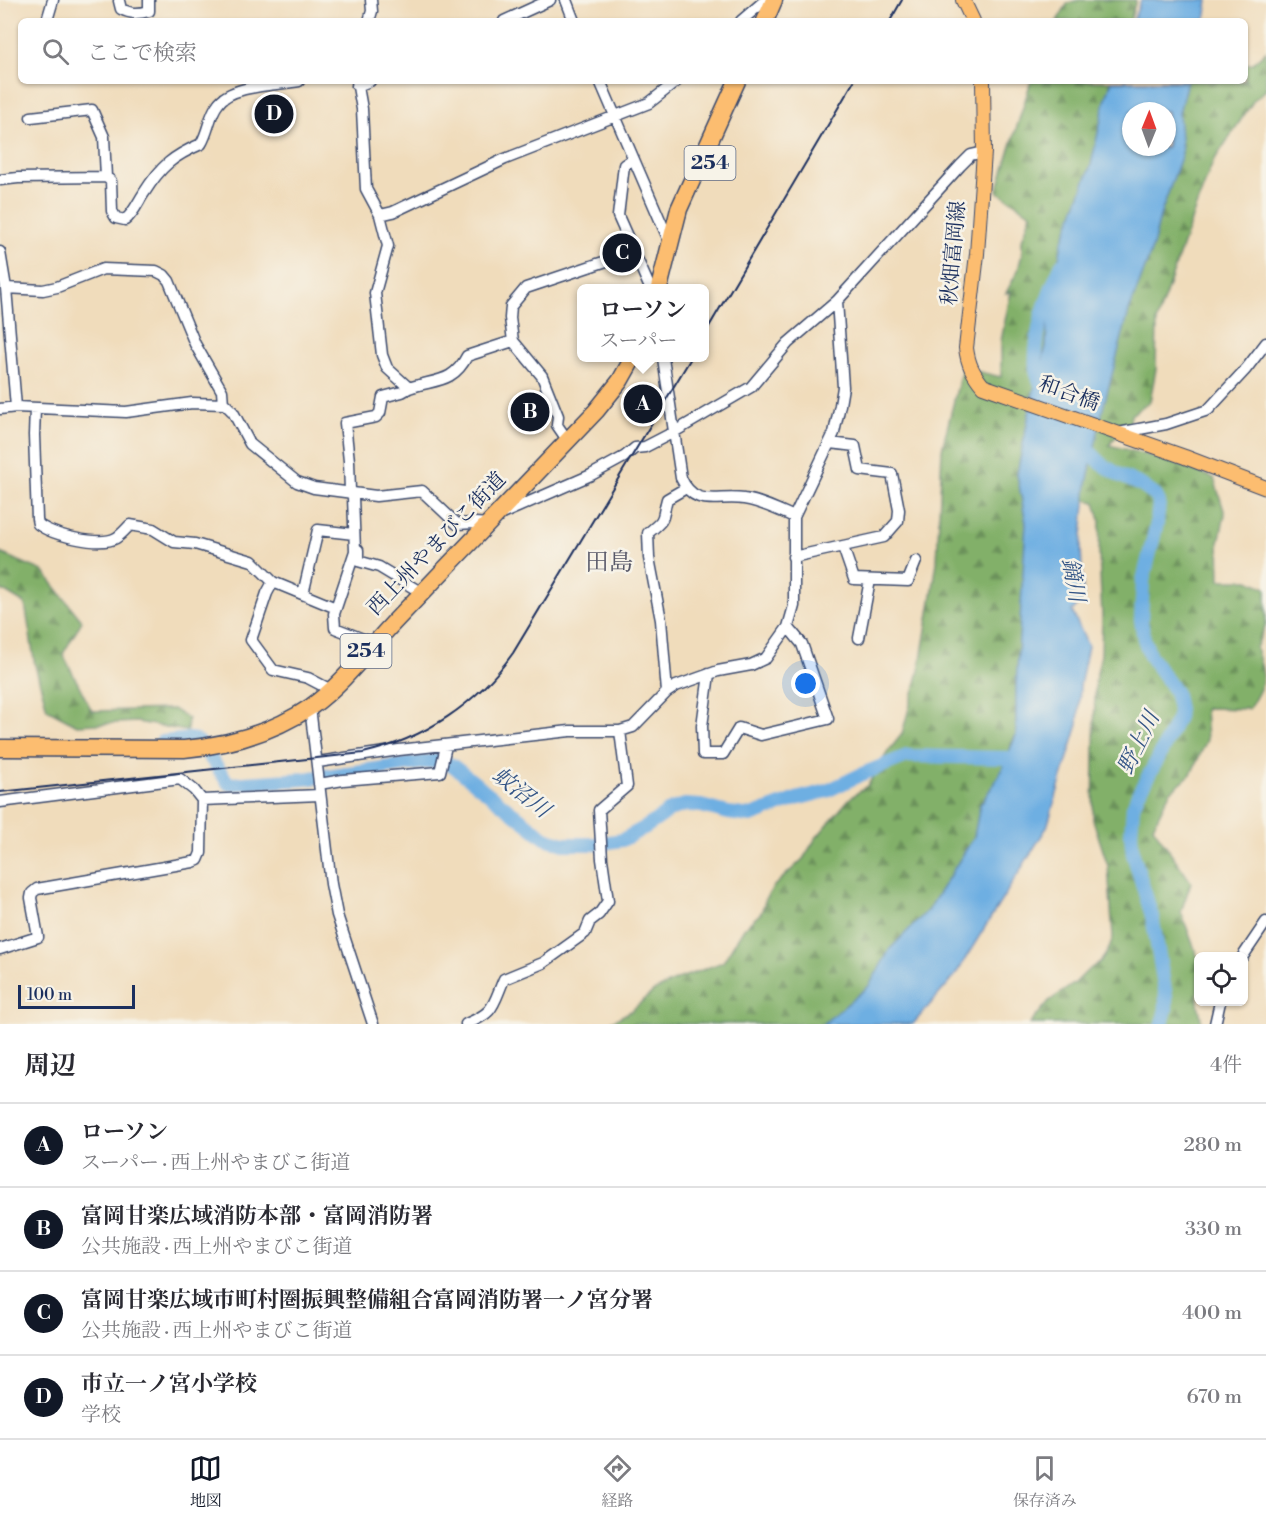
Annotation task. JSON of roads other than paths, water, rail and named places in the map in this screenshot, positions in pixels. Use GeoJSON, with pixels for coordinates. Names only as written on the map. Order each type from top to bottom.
{"type":"FeatureCollection","features":[{"type":"Feature","properties":{"kind":"highway"},"geometry":{"type":"LineString","coordinates":[[767,18],[777,1]]}},
{"type":"Feature","properties":{"kind":"highway"},"geometry":{"type":"LineString","coordinates":[[775,18],[777,1]]}},
{"type":"Feature","properties":{"kind":"highway","name":"254"},"geometry":{"type":"LineString","coordinates":[[660,284],[679,209],[736,84]]}},
{"type":"Feature","properties":{"kind":"highway","name":"254"},"geometry":{"type":"LineString","coordinates":[[670,243],[688,212],[747,84]]}},
{"type":"Feature","properties":{"kind":"highway","name":"西上州やまびこ街道"},"geometry":{"type":"LineString","coordinates":[[0,748],[184,749],[211,746],[244,738],[276,725],[310,706],[331,690],[373,643],[596,411],[620,381],[630,362]]}},
{"type":"Feature","properties":{"kind":"main road"},"geometry":{"type":"LineString","coordinates":[[963,0],[972,18]]}},
{"type":"Feature","properties":{"kind":"main road","name":"秋畑富岡線"},"geometry":{"type":"LineString","coordinates":[[983,84],[984,152],[977,254],[966,348],[973,374],[983,386],[1020,399]]}},
{"type":"Feature","properties":{"kind":"main road","name":"和合橋"},"geometry":{"type":"LineString","coordinates":[[1020,399],[1112,431]]}},
{"type":"Feature","properties":{"kind":"main road"},"geometry":{"type":"LineString","coordinates":[[1112,431],[1266,488]]}},
{"type":"Feature","properties":{"kind":"street"},"geometry":{"type":"LineString","coordinates":[[48,17],[53,0]]}},
{"type":"Feature","properties":{"kind":"street"},"geometry":{"type":"LineString","coordinates":[[118,1],[121,9],[129,14],[141,14],[148,11],[149,0]]}},
{"type":"Feature","properties":{"kind":"street"},"geometry":{"type":"LineString","coordinates":[[370,18],[371,0]]}},
{"type":"Feature","properties":{"kind":"street"},"geometry":{"type":"LineString","coordinates":[[511,18],[550,0]]}},
{"type":"Feature","properties":{"kind":"street"},"geometry":{"type":"LineString","coordinates":[[566,0],[573,18]]}},
{"type":"Feature","properties":{"kind":"street"},"geometry":{"type":"LineString","coordinates":[[744,18],[762,3],[777,1]]}},
{"type":"Feature","properties":{"kind":"street"},"geometry":{"type":"LineString","coordinates":[[0,180],[106,177],[111,181],[114,214],[119,219],[127,219],[154,178],[166,165],[179,154],[201,144],[217,104],[225,95],[276,84]]}},
{"type":"Feature","properties":{"kind":"street"},"geometry":{"type":"LineString","coordinates":[[357,84],[362,109],[366,189],[380,215],[388,246],[375,293],[382,355],[387,368],[408,388]]}},
{"type":"Feature","properties":{"kind":"street"},"geometry":{"type":"LineString","coordinates":[[601,84],[670,243]]}},
{"type":"Feature","properties":{"kind":"street"},"geometry":{"type":"LineString","coordinates":[[380,215],[393,212],[505,159],[649,103],[673,84]]}},
{"type":"Feature","properties":{"kind":"street"},"geometry":{"type":"LineString","coordinates":[[31,117],[92,110],[104,137],[106,177]]}},
{"type":"Feature","properties":{"kind":"street"},"geometry":{"type":"LineString","coordinates":[[0,409],[16,407],[126,412],[192,403],[223,404],[233,411],[250,444],[297,482],[314,488],[376,496],[422,491],[457,524],[493,520],[591,475],[624,457],[635,448],[645,447],[674,432],[751,387],[788,343],[837,301],[960,166],[971,155],[984,152]]}},
{"type":"Feature","properties":{"kind":"street"},"geometry":{"type":"LineString","coordinates":[[633,159],[624,165],[618,216],[648,284]]}},
{"type":"Feature","properties":{"kind":"street"},"geometry":{"type":"LineString","coordinates":[[0,252],[6,288],[16,407]]}},
{"type":"Feature","properties":{"kind":"street"},"geometry":{"type":"LineString","coordinates":[[568,441],[557,425],[558,416],[542,376],[513,341],[511,306],[526,288],[633,252]]}},
{"type":"Feature","properties":{"kind":"street"},"geometry":{"type":"LineString","coordinates":[[6,288],[43,290],[104,269],[156,271],[164,275],[169,281],[195,344],[222,391],[223,404]]}},
{"type":"Feature","properties":{"kind":"street"},"geometry":{"type":"LineString","coordinates":[[318,762],[399,750],[446,749],[570,731],[620,731],[633,727],[667,692],[676,686],[766,658],[789,627],[794,606],[794,517],[834,433],[843,387],[837,301]]}},
{"type":"Feature","properties":{"kind":"street"},"geometry":{"type":"LineString","coordinates":[[373,643],[335,628],[334,614],[355,548],[353,497],[350,491],[345,423],[376,417],[380,413],[383,397],[450,377],[461,369],[467,356],[513,341]]}},
{"type":"Feature","properties":{"kind":"street"},"geometry":{"type":"LineString","coordinates":[[1112,431],[1166,424],[1208,410],[1246,369],[1266,343]]}},
{"type":"Feature","properties":{"kind":"street"},"geometry":{"type":"LineString","coordinates":[[664,362],[681,478],[686,488],[701,499],[744,499],[794,517]]}},
{"type":"Feature","properties":{"kind":"street"},"geometry":{"type":"LineString","coordinates":[[35,409],[38,524],[53,533],[68,537],[108,540],[116,538],[130,525],[153,529],[174,542],[195,544],[252,561],[273,582],[336,608]]}},
{"type":"Feature","properties":{"kind":"street"},"geometry":{"type":"LineString","coordinates":[[794,557],[884,537],[898,521],[899,510],[892,474],[860,470],[855,446],[830,443]]}},
{"type":"Feature","properties":{"kind":"street"},"geometry":{"type":"LineString","coordinates":[[667,692],[661,620],[649,558],[648,534],[660,524],[665,516],[667,499],[686,488]]}},
{"type":"Feature","properties":{"kind":"street"},"geometry":{"type":"LineString","coordinates":[[303,594],[318,530],[354,534]]}},
{"type":"Feature","properties":{"kind":"street"},"geometry":{"type":"LineString","coordinates":[[843,547],[855,579],[908,581],[916,561]]}},
{"type":"Feature","properties":{"kind":"street"},"geometry":{"type":"LineString","coordinates":[[355,548],[359,550],[358,561],[379,567],[422,593]]}},
{"type":"Feature","properties":{"kind":"street"},"geometry":{"type":"LineString","coordinates":[[859,638],[870,580]]}},
{"type":"Feature","properties":{"kind":"street"},"geometry":{"type":"LineString","coordinates":[[273,582],[250,640],[273,670],[308,678],[331,690]]}},
{"type":"Feature","properties":{"kind":"street"},"geometry":{"type":"LineString","coordinates":[[709,674],[702,726],[704,754],[723,754],[739,728],[761,735],[828,719],[802,644],[789,627]]}},
{"type":"Feature","properties":{"kind":"street"},"geometry":{"type":"LineString","coordinates":[[310,706],[331,884],[337,915],[373,1024]]}},
{"type":"Feature","properties":{"kind":"street"},"geometry":{"type":"LineString","coordinates":[[466,1024],[487,1014],[504,979],[543,963],[585,933],[590,921],[599,914],[608,901],[602,859],[599,810],[627,786],[620,731]]}},
{"type":"Feature","properties":{"kind":"street"},"geometry":{"type":"LineString","coordinates":[[202,800],[320,789],[343,780],[441,772],[446,749]]}},
{"type":"Feature","properties":{"kind":"street"},"geometry":{"type":"LineString","coordinates":[[0,802],[180,780],[194,790],[202,800],[201,853],[198,860],[37,890],[32,893],[31,898],[38,937],[0,949]]}},
{"type":"Feature","properties":{"kind":"street"},"geometry":{"type":"LineString","coordinates":[[1246,952],[1266,922]]}},
{"type":"Feature","properties":{"kind":"street"},"geometry":{"type":"LineString","coordinates":[[1215,1024],[1219,1006]]}},
{"type":"Feature","properties":{"kind":"water"},"geometry":{"type":"Polygon","coordinates":[[[1141,0],[1208,0],[1205,18],[1134,18],[1141,0]]]}},
{"type":"Feature","properties":{"kind":"water"},"geometry":{"type":"Polygon","coordinates":[[[1111,84],[1186,84],[1179,113],[1182,154],[1160,216],[1153,246],[1129,311],[1103,408],[1087,483],[1081,546],[1083,600],[1072,611],[1088,646],[1080,685],[1078,724],[1047,827],[954,977],[913,1024],[823,1024],[869,986],[890,949],[929,909],[974,837],[980,805],[999,776],[1016,735],[1016,687],[1026,523],[1017,474],[1034,389],[1046,347],[1047,317],[1062,243],[1091,165],[1111,84]]]}},
{"type":"Feature","properties":{"kind":"waterway","name":"鏑川"},"geometry":{"type":"LineString","coordinates":[[1043,392],[1036,369],[1037,341],[1046,302],[1062,264]]}},
{"type":"Feature","properties":{"kind":"waterway","name":"野上川"},"geometry":{"type":"LineString","coordinates":[[1083,440],[1089,451],[1103,465],[1141,485],[1156,496],[1159,502],[1157,523],[1143,581],[1141,620],[1150,656],[1175,691],[1179,709],[1178,717],[1133,807],[1131,835],[1133,854],[1152,916],[1166,996],[1166,1009],[1162,1024]]}},
{"type":"Feature","properties":{"kind":"waterway","name":"蚊沼川"},"geometry":{"type":"LineString","coordinates":[[162,742],[190,739],[199,742],[229,784],[304,779],[440,760],[452,765],[545,838],[564,844],[596,844],[622,840],[672,809],[685,805],[751,816],[796,799],[827,791],[907,756],[1010,758],[1023,761]]}},
{"type":"Feature","properties":{"kind":"railway"},"geometry":{"type":"LineString","coordinates":[[892,18],[902,0]]}},
{"type":"Feature","properties":{"kind":"railway"},"geometry":{"type":"LineString","coordinates":[[709,327],[852,84]]}},
{"type":"Feature","properties":{"kind":"railway"},"geometry":{"type":"LineString","coordinates":[[0,792],[363,753],[407,739],[428,729],[466,703],[483,688],[513,653],[689,362]]}},
{"type":"Feature","properties":{"kind":"place","name":"市立一ノ宮小学校"},"geometry":{"type":"Point","coordinates":[274,114]}},
{"type":"Feature","properties":{"kind":"place","name":"富岡甘楽広域市町村圏振興整備組合富岡消防署一ノ宮分署"},"geometry":{"type":"Point","coordinates":[622,253]}},
{"type":"Feature","properties":{"kind":"place","name":"ローソン"},"geometry":{"type":"Point","coordinates":[643,404]}},
{"type":"Feature","properties":{"kind":"place","name":"富岡甘楽広域消防本部・富岡消防署"},"geometry":{"type":"Point","coordinates":[530,412]}},
{"type":"Feature","properties":{"kind":"district","name":"田島"},"geometry":{"type":"Point","coordinates":[609,563]}}]}
